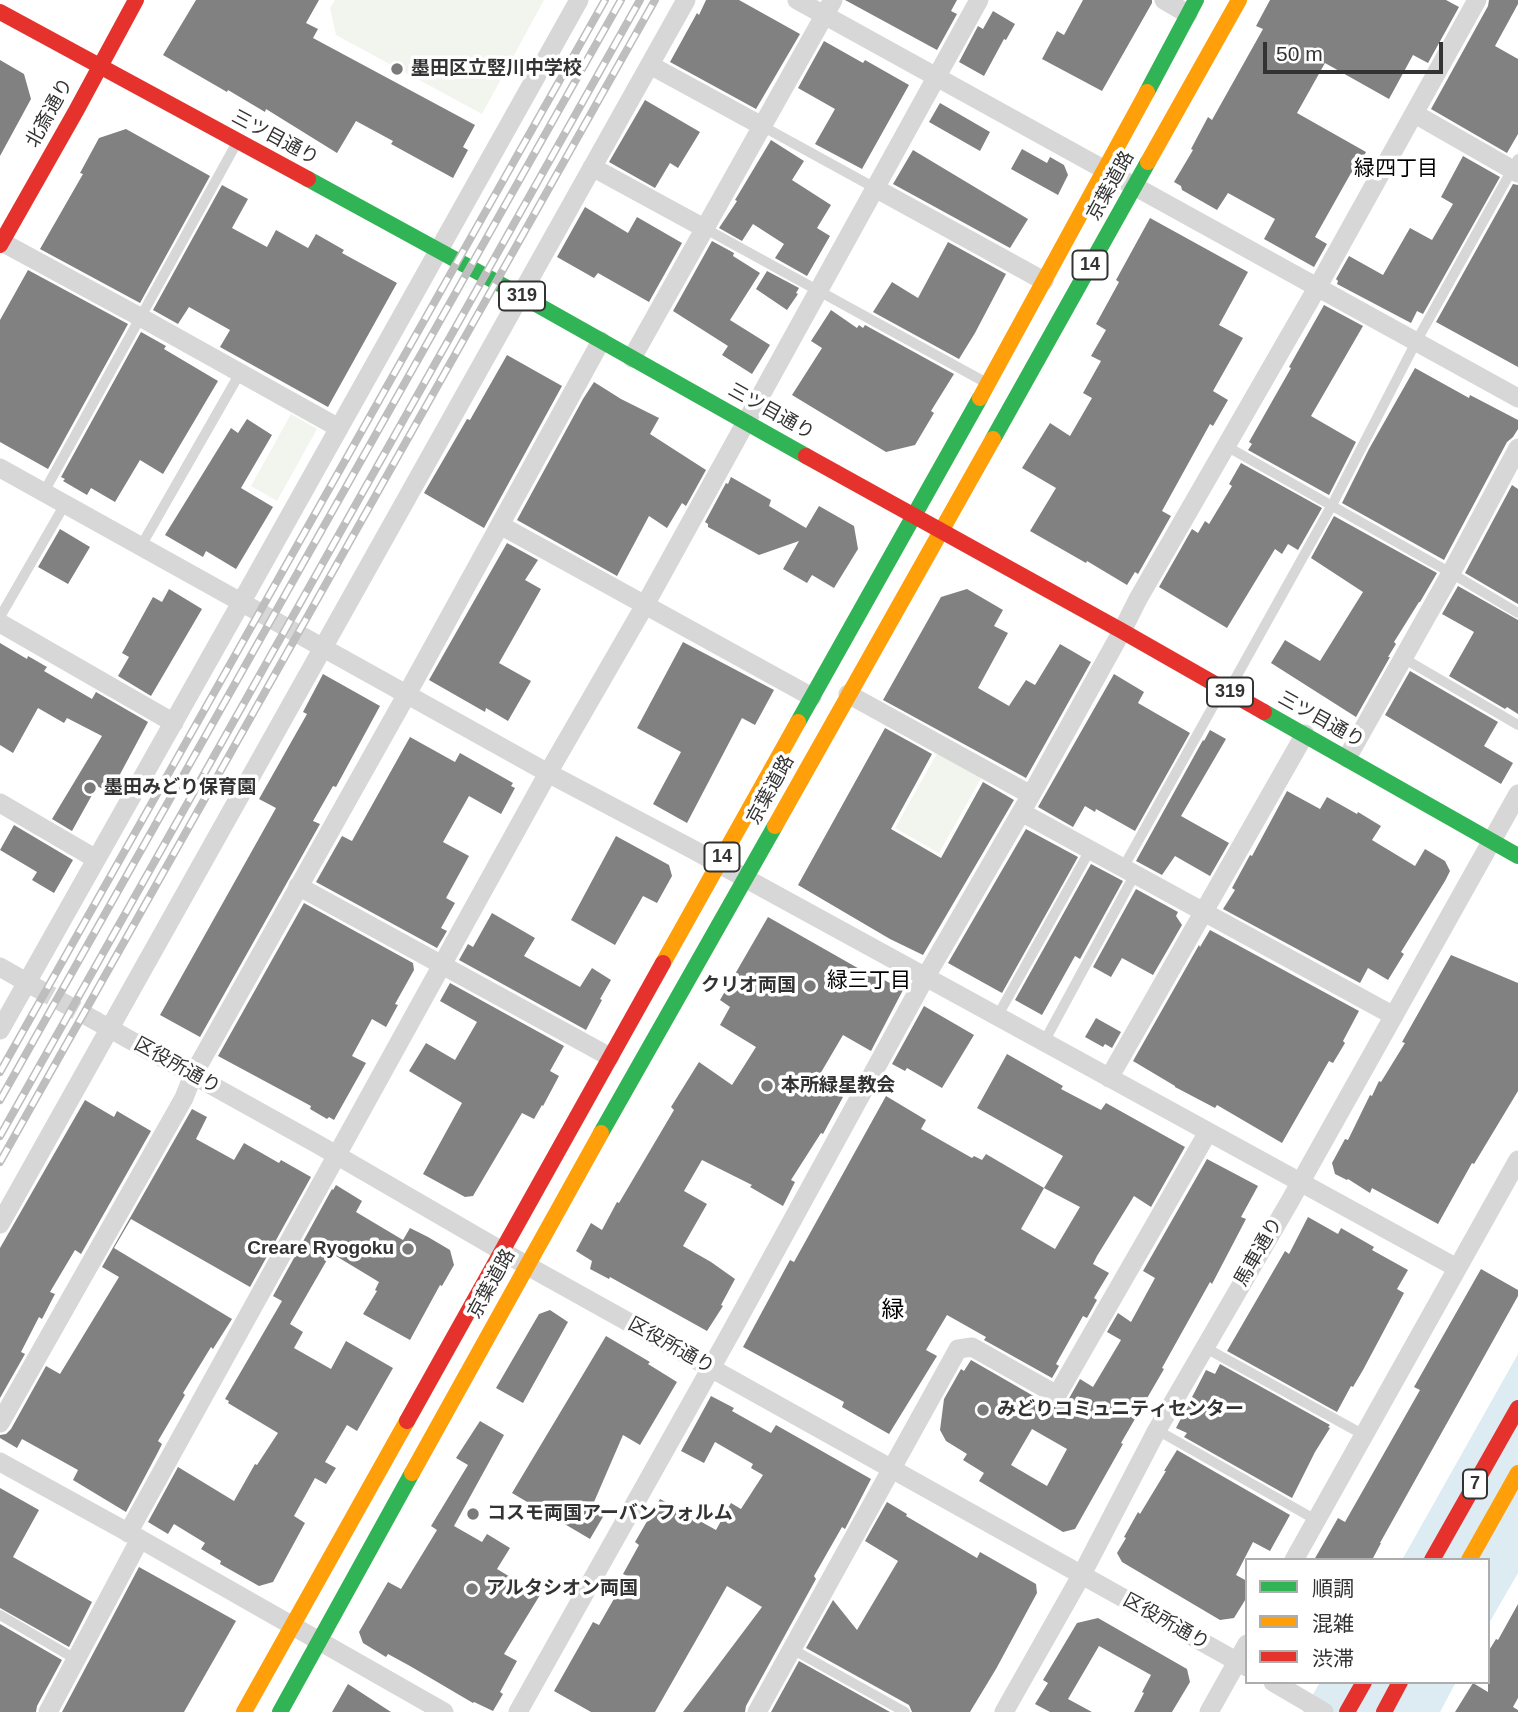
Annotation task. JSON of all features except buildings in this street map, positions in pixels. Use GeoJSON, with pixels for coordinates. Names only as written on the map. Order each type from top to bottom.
{"type":"FeatureCollection","features":[{"type":"Feature","properties":{"kind":"main road","name":"北斎通り"},"geometry":{"type":"LineString","coordinates":[[1,243],[136,0]]}},
{"type":"Feature","properties":{"kind":"main road","name":"京葉道路"},"geometry":{"type":"LineString","coordinates":[[280,1712],[526,1265],[1239,0]]}},
{"type":"Feature","properties":{"kind":"main road","name":"京葉道路"},"geometry":{"type":"LineString","coordinates":[[244,1712],[988,383],[1192,7]]}},
{"type":"Feature","properties":{"kind":"main road","name":"三ツ目通り"},"geometry":{"type":"LineString","coordinates":[[0,12],[520,295],[1518,856]]}},
{"type":"Feature","properties":{"kind":"main road","name":"7"},"geometry":{"type":"LineString","coordinates":[[1434,1558],[1518,1408]]}},
{"type":"Feature","properties":{"kind":"main road","name":"7"},"geometry":{"type":"LineString","coordinates":[[1470,1558],[1518,1473]]}},
{"type":"Feature","properties":{"kind":"main road"},"geometry":{"type":"LineString","coordinates":[[1347,1712],[1363,1684]]}},
{"type":"Feature","properties":{"kind":"main road"},"geometry":{"type":"LineString","coordinates":[[1384,1712],[1399,1684]]}},
{"type":"Feature","properties":{"kind":"street"},"geometry":{"type":"LineString","coordinates":[[0,1030],[31,984],[96,859],[579,0]]}},
{"type":"Feature","properties":{"kind":"street"},"geometry":{"type":"LineString","coordinates":[[0,1224],[103,1025],[323,646],[686,0]]}},
{"type":"Feature","properties":{"kind":"street"},"geometry":{"type":"LineString","coordinates":[[797,0],[829,7],[936,77],[1518,398]]}},
{"type":"Feature","properties":{"kind":"street"},"geometry":{"type":"LineString","coordinates":[[48,1712],[77,1660],[134,1536],[336,1156],[548,773],[645,605],[979,0]]}},
{"type":"Feature","properties":{"kind":"street"},"geometry":{"type":"LineString","coordinates":[[1164,0],[1192,7]]}},
{"type":"Feature","properties":{"kind":"street"},"geometry":{"type":"LineString","coordinates":[[518,1712],[925,978],[1026,803],[1138,598],[1317,288],[1477,0]]}},
{"type":"Feature","properties":{"kind":"street"},"geometry":{"type":"LineString","coordinates":[[632,358],[829,7]]}},
{"type":"Feature","properties":{"kind":"street"},"geometry":{"type":"LineString","coordinates":[[650,65],[762,126]]}},
{"type":"Feature","properties":{"kind":"street"},"geometry":{"type":"LineString","coordinates":[[1415,114],[1516,167]]}},
{"type":"Feature","properties":{"kind":"street"},"geometry":{"type":"LineString","coordinates":[[592,167],[704,228]]}},
{"type":"Feature","properties":{"kind":"street"},"geometry":{"type":"LineString","coordinates":[[875,188],[1044,281]]}},
{"type":"Feature","properties":{"kind":"street"},"geometry":{"type":"LineString","coordinates":[[1,243],[340,428]]}},
{"type":"Feature","properties":{"kind":"street"},"geometry":{"type":"LineString","coordinates":[[0,1423],[184,1098],[193,1075],[601,341]]}},
{"type":"Feature","properties":{"kind":"street"},"geometry":{"type":"LineString","coordinates":[[1347,758],[1518,448]]}},
{"type":"Feature","properties":{"kind":"street"},"geometry":{"type":"LineString","coordinates":[[0,468],[548,773],[1457,1268]]}},
{"type":"Feature","properties":{"kind":"street"},"geometry":{"type":"LineString","coordinates":[[500,525],[812,697]]}},
{"type":"Feature","properties":{"kind":"street"},"geometry":{"type":"LineString","coordinates":[[0,623],[174,723]]}},
{"type":"Feature","properties":{"kind":"street"},"geometry":{"type":"LineString","coordinates":[[848,694],[1026,803],[1090,850],[1394,1016]]}},
{"type":"Feature","properties":{"kind":"street"},"geometry":{"type":"LineString","coordinates":[[1109,1078],[1305,734]]}},
{"type":"Feature","properties":{"kind":"street","name":"馬車通り"},"geometry":{"type":"LineString","coordinates":[[1004,1712],[1081,1576],[1204,1346],[1300,1182],[1518,794]]}},
{"type":"Feature","properties":{"kind":"street"},"geometry":{"type":"LineString","coordinates":[[0,803],[96,859]]}},
{"type":"Feature","properties":{"kind":"street"},"geometry":{"type":"LineString","coordinates":[[298,886],[610,1057]]}},
{"type":"Feature","properties":{"kind":"street"},"geometry":{"type":"LineString","coordinates":[[0,967],[31,984]]}},
{"type":"Feature","properties":{"kind":"street","name":"区役所通り"},"geometry":{"type":"LineString","coordinates":[[103,1025],[1242,1665]]}},
{"type":"Feature","properties":{"kind":"street"},"geometry":{"type":"LineString","coordinates":[[757,1712],[958,1349],[972,1347],[1057,1395],[1208,1132]]}},
{"type":"Feature","properties":{"kind":"street"},"geometry":{"type":"LineString","coordinates":[[1295,1558],[1518,1160]]}},
{"type":"Feature","properties":{"kind":"street"},"geometry":{"type":"LineString","coordinates":[[0,1462],[444,1712]]}},
{"type":"Feature","properties":{"kind":"street"},"geometry":{"type":"LineString","coordinates":[[1209,1712],[1242,1665]]}},
{"type":"Feature","properties":{"kind":"street"},"geometry":{"type":"LineString","coordinates":[[1277,1684],[1324,1712]]}},
{"type":"Feature","properties":{"kind":"lane"},"geometry":{"type":"LineString","coordinates":[[762,126],[875,188]]}},
{"type":"Feature","properties":{"kind":"lane"},"geometry":{"type":"LineString","coordinates":[[44,492],[237,142]]}},
{"type":"Feature","properties":{"kind":"lane"},"geometry":{"type":"LineString","coordinates":[[1044,1042],[1129,871],[1226,690],[1332,505],[1416,342],[1516,167]]}},
{"type":"Feature","properties":{"kind":"lane"},"geometry":{"type":"LineString","coordinates":[[704,228],[988,383]]}},
{"type":"Feature","properties":{"kind":"lane"},"geometry":{"type":"LineString","coordinates":[[141,546],[240,373]]}},
{"type":"Feature","properties":{"kind":"lane"},"geometry":{"type":"LineString","coordinates":[[1226,446],[1516,609]]}},
{"type":"Feature","properties":{"kind":"lane"},"geometry":{"type":"LineString","coordinates":[[0,617],[65,504]]}},
{"type":"Feature","properties":{"kind":"lane"},"geometry":{"type":"LineString","coordinates":[[1403,658],[1518,725]]}},
{"type":"Feature","properties":{"kind":"lane"},"geometry":{"type":"LineString","coordinates":[[997,1017],[1090,850]]}},
{"type":"Feature","properties":{"kind":"lane"},"geometry":{"type":"LineString","coordinates":[[1204,1346],[1364,1435]]}},
{"type":"Feature","properties":{"kind":"lane"},"geometry":{"type":"LineString","coordinates":[[1157,1430],[1317,1520]]}},
{"type":"Feature","properties":{"kind":"lane"},"geometry":{"type":"LineString","coordinates":[[0,1615],[77,1660]]}},
{"type":"Feature","properties":{"kind":"lane"},"geometry":{"type":"LineString","coordinates":[[792,1649],[905,1712]]}},
{"type":"Feature","properties":{"kind":"shaded area"},"geometry":{"type":"Polygon","coordinates":[[[335,0],[544,0],[482,114],[336,35],[330,8],[335,0]]]}},
{"type":"Feature","properties":{"kind":"shaded area"},"geometry":{"type":"Polygon","coordinates":[[[291,414],[317,429],[277,501],[251,486],[291,414]]]}},
{"type":"Feature","properties":{"kind":"shaded area"},"geometry":{"type":"Polygon","coordinates":[[[939,750],[983,775],[939,853],[895,828],[939,750]]]}},
{"type":"Feature","properties":{"kind":"shaded area"},"geometry":{"type":"Polygon","coordinates":[[[1518,1354],[1518,1573],[1490,1622],[1490,1558],[1403,1558],[1518,1354]]]}},
{"type":"Feature","properties":{"kind":"shaded area"},"geometry":{"type":"Polygon","coordinates":[[[1319,1684],[1455,1684],[1440,1712],[1303,1712],[1319,1684]]]}},
{"type":"Feature","properties":{"kind":"tunnel"},"geometry":{"type":"LineString","coordinates":[[35,987],[96,1021]]}},
{"type":"Feature","properties":{"kind":"railway"},"geometry":{"type":"LineString","coordinates":[[0,1072],[605,0]]}},
{"type":"Feature","properties":{"kind":"railway"},"geometry":{"type":"LineString","coordinates":[[0,1100],[621,0]]}},
{"type":"Feature","properties":{"kind":"railway"},"geometry":{"type":"LineString","coordinates":[[0,1136],[640,0]]}},
{"type":"Feature","properties":{"kind":"railway"},"geometry":{"type":"LineString","coordinates":[[0,1162],[655,0]]}},
{"type":"Feature","properties":{"kind":"traffic: fast"},"geometry":{"type":"LineString","coordinates":[[1147,92],[1196,0]]}},
{"type":"Feature","properties":{"kind":"traffic: fast"},"geometry":{"type":"LineString","coordinates":[[993,439],[1148,162]]}},
{"type":"Feature","properties":{"kind":"traffic: fast"},"geometry":{"type":"LineString","coordinates":[[308,179],[806,456]]}},
{"type":"Feature","properties":{"kind":"traffic: fast"},"geometry":{"type":"LineString","coordinates":[[798,722],[980,398]]}},
{"type":"Feature","properties":{"kind":"traffic: fast"},"geometry":{"type":"LineString","coordinates":[[1264,712],[1518,856]]}},
{"type":"Feature","properties":{"kind":"traffic: fast"},"geometry":{"type":"LineString","coordinates":[[601,1133],[775,826]]}},
{"type":"Feature","properties":{"kind":"traffic: fast"},"geometry":{"type":"LineString","coordinates":[[280,1712],[412,1473]]}},
{"type":"Feature","properties":{"kind":"traffic: slow"},"geometry":{"type":"LineString","coordinates":[[1148,162],[1239,0]]}},
{"type":"Feature","properties":{"kind":"traffic: slow"},"geometry":{"type":"LineString","coordinates":[[980,398],[1147,92]]}},
{"type":"Feature","properties":{"kind":"traffic: slow"},"geometry":{"type":"LineString","coordinates":[[775,826],[993,439]]}},
{"type":"Feature","properties":{"kind":"traffic: slow"},"geometry":{"type":"LineString","coordinates":[[663,963],[798,722]]}},
{"type":"Feature","properties":{"kind":"traffic: slow"},"geometry":{"type":"LineString","coordinates":[[412,1473],[601,1133]]}},
{"type":"Feature","properties":{"kind":"traffic: slow"},"geometry":{"type":"LineString","coordinates":[[244,1712],[407,1421]]}},
{"type":"Feature","properties":{"kind":"traffic: slow"},"geometry":{"type":"LineString","coordinates":[[1470,1558],[1518,1473]]}},
{"type":"Feature","properties":{"kind":"traffic: jam"},"geometry":{"type":"LineString","coordinates":[[0,245],[136,0]]}},
{"type":"Feature","properties":{"kind":"traffic: jam"},"geometry":{"type":"LineString","coordinates":[[0,12],[308,179]]}},
{"type":"Feature","properties":{"kind":"traffic: jam"},"geometry":{"type":"LineString","coordinates":[[806,456],[1264,712]]}},
{"type":"Feature","properties":{"kind":"traffic: jam"},"geometry":{"type":"LineString","coordinates":[[407,1421],[663,963]]}},
{"type":"Feature","properties":{"kind":"traffic: jam"},"geometry":{"type":"LineString","coordinates":[[1433,1558],[1518,1408]]}},
{"type":"Feature","properties":{"kind":"traffic: jam"},"geometry":{"type":"LineString","coordinates":[[1347,1712],[1363,1684]]}},
{"type":"Feature","properties":{"kind":"traffic: jam"},"geometry":{"type":"LineString","coordinates":[[1384,1712],[1399,1684]]}},
{"type":"Feature","properties":{"kind":"place","name":"墨田区立竪川中学校"},"geometry":{"type":"Point","coordinates":[397,69]}},
{"type":"Feature","properties":{"kind":"place","name":"墨田みどり保育園"},"geometry":{"type":"Point","coordinates":[90,788]}},
{"type":"Feature","properties":{"kind":"place","name":"クリオ両国"},"geometry":{"type":"Point","coordinates":[810,986]}},
{"type":"Feature","properties":{"kind":"place","name":"本所緑星教会"},"geometry":{"type":"Point","coordinates":[767,1086]}},
{"type":"Feature","properties":{"kind":"place","name":"Creare Ryogoku"},"geometry":{"type":"Point","coordinates":[408,1249]}},
{"type":"Feature","properties":{"kind":"place","name":"みどりコミュニティセンター"},"geometry":{"type":"Point","coordinates":[983,1410]}},
{"type":"Feature","properties":{"kind":"place","name":"コスモ両国アーバンフォルム"},"geometry":{"type":"Point","coordinates":[473,1514]}},
{"type":"Feature","properties":{"kind":"place","name":"アルタシオン両国"},"geometry":{"type":"Point","coordinates":[472,1589]}},
{"type":"Feature","properties":{"kind":"district","name":"緑四丁目"},"geometry":{"type":"Point","coordinates":[1396,169]}},
{"type":"Feature","properties":{"kind":"district","name":"緑三丁目"},"geometry":{"type":"Point","coordinates":[869,981]}},
{"type":"Feature","properties":{"kind":"district","name":"緑"},"geometry":{"type":"Point","coordinates":[893,1311]}}]}
